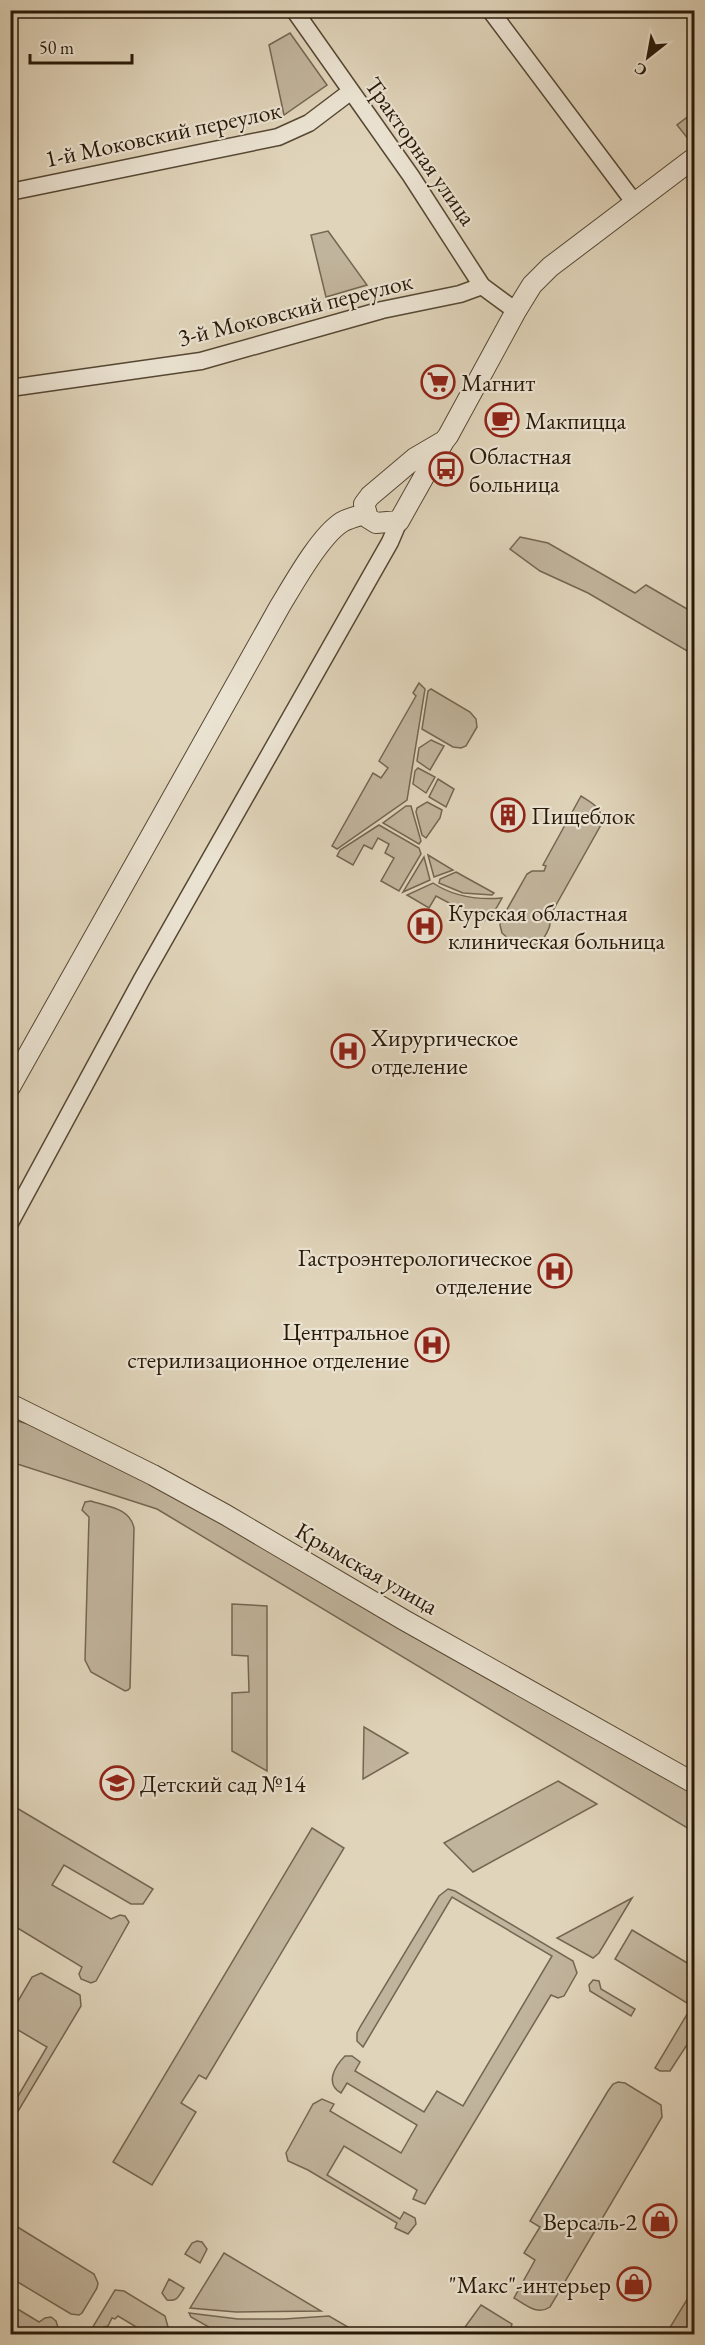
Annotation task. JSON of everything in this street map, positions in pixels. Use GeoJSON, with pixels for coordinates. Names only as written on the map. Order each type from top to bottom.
{"type":"FeatureCollection","features":[{"type":"Feature","properties":{"kind":"street","name":"Тракторная улица"},"geometry":{"type":"LineString","coordinates":[[294,10],[411,176],[482,286],[516,311]]}},
{"type":"Feature","properties":{"kind":"street"},"geometry":{"type":"LineString","coordinates":[[490,10],[634,202]]}},
{"type":"Feature","properties":{"kind":"street","name":"1-й Моковский переулок"},"geometry":{"type":"LineString","coordinates":[[10,192],[278,137],[309,123],[350,92]]}},
{"type":"Feature","properties":{"kind":"street"},"geometry":{"type":"LineString","coordinates":[[10,1223],[142,979],[390,542],[399,521],[532,285],[550,267],[694,158]]}},
{"type":"Feature","properties":{"kind":"street","name":"3-й Моковский переулок"},"geometry":{"type":"LineString","coordinates":[[10,388],[201,361],[382,310],[460,294],[482,286]]}},
{"type":"Feature","properties":{"kind":"street"},"geometry":{"type":"LineString","coordinates":[[399,521],[376,523],[365,514],[364,504],[370,496],[416,458],[444,441]]}},
{"type":"Feature","properties":{"kind":"street"},"geometry":{"type":"LineString","coordinates":[[10,1088],[280,606],[302,571],[330,534],[342,522],[365,514]]}},
{"type":"Feature","properties":{"kind":"street","name":"Крымская улица"},"geometry":{"type":"LineString","coordinates":[[10,1404],[153,1474],[404,1620],[694,1783]]}},
{"type":"Feature","properties":{"kind":"shaded area"},"geometry":{"type":"Polygon","coordinates":[[[290,33],[327,85],[284,115],[269,45],[290,33]]]}},
{"type":"Feature","properties":{"kind":"shaded area"},"geometry":{"type":"Polygon","coordinates":[[[694,112],[694,136],[689,140],[677,125],[694,112]]]}},
{"type":"Feature","properties":{"kind":"shaded area"},"geometry":{"type":"Polygon","coordinates":[[[328,231],[367,285],[326,297],[311,235],[328,231]]]}},
{"type":"Feature","properties":{"kind":"shaded area"},"geometry":{"type":"Polygon","coordinates":[[[520,537],[548,543],[635,593],[646,585],[694,613],[694,655],[588,593],[540,571],[510,549],[520,537]]]}},
{"type":"Feature","properties":{"kind":"shaded area"},"geometry":{"type":"Polygon","coordinates":[[[419,683],[425,689],[407,800],[337,849],[332,846],[373,773],[381,778],[388,768],[379,761],[416,696],[413,693],[419,683]]]}},
{"type":"Feature","properties":{"kind":"shaded area"},"geometry":{"type":"Polygon","coordinates":[[[431,689],[470,712],[476,719],[477,727],[466,746],[453,747],[422,729],[428,691],[431,689]]]}},
{"type":"Feature","properties":{"kind":"shaded area"},"geometry":{"type":"Polygon","coordinates":[[[431,740],[444,746],[430,770],[417,761],[419,748],[431,740]]]}},
{"type":"Feature","properties":{"kind":"shaded area"},"geometry":{"type":"Polygon","coordinates":[[[418,768],[435,777],[426,793],[413,784],[415,771],[418,768]]]}},
{"type":"Feature","properties":{"kind":"shaded area"},"geometry":{"type":"Polygon","coordinates":[[[438,779],[454,789],[446,807],[429,797],[438,779]]]}},
{"type":"Feature","properties":{"kind":"shaded area"},"geometry":{"type":"Polygon","coordinates":[[[581,796],[599,810],[602,823],[551,914],[550,926],[545,937],[534,946],[521,946],[502,933],[501,920],[527,874],[532,871],[544,871],[546,866],[543,865],[581,796]]]}},
{"type":"Feature","properties":{"kind":"shaded area"},"geometry":{"type":"Polygon","coordinates":[[[427,802],[442,810],[440,818],[426,838],[422,835],[416,812],[417,808],[427,802]]]}},
{"type":"Feature","properties":{"kind":"shaded area"},"geometry":{"type":"Polygon","coordinates":[[[406,806],[411,806],[421,841],[419,844],[383,823],[406,806]]]}},
{"type":"Feature","properties":{"kind":"shaded area"},"geometry":{"type":"Polygon","coordinates":[[[379,825],[419,848],[421,854],[399,891],[381,881],[394,858],[385,853],[389,844],[378,838],[372,849],[364,845],[353,865],[337,856],[340,850],[379,825]]]}},
{"type":"Feature","properties":{"kind":"shaded area"},"geometry":{"type":"Polygon","coordinates":[[[428,855],[453,870],[434,877],[428,855]]]}},
{"type":"Feature","properties":{"kind":"shaded area"},"geometry":{"type":"Polygon","coordinates":[[[424,857],[430,880],[403,892],[424,857]]]}},
{"type":"Feature","properties":{"kind":"shaded area"},"geometry":{"type":"Polygon","coordinates":[[[456,872],[494,893],[492,895],[463,893],[439,883],[440,879],[456,872]]]}},
{"type":"Feature","properties":{"kind":"shaded area"},"geometry":{"type":"Polygon","coordinates":[[[433,883],[449,892],[466,896],[502,898],[490,919],[483,921],[436,896],[429,908],[407,895],[433,883]]]}},
{"type":"Feature","properties":{"kind":"shaded area"},"geometry":{"type":"Polygon","coordinates":[[[10,1419],[32,1425],[103,1457],[694,1789],[694,1832],[157,1509],[11,1462],[10,1419]]]}},
{"type":"Feature","properties":{"kind":"shaded area"},"geometry":{"type":"Polygon","coordinates":[[[91,1501],[123,1512],[132,1521],[134,1528],[130,1688],[125,1691],[91,1672],[85,1660],[89,1517],[82,1510],[85,1502],[91,1501]]]}},
{"type":"Feature","properties":{"kind":"shaded area"},"geometry":{"type":"Polygon","coordinates":[[[232,1604],[267,1606],[267,1771],[232,1751],[232,1693],[249,1692],[248,1656],[232,1655],[232,1604]]]}},
{"type":"Feature","properties":{"kind":"shaded area"},"geometry":{"type":"Polygon","coordinates":[[[364,1727],[408,1753],[363,1779],[364,1727]]]}},
{"type":"Feature","properties":{"kind":"shaded area"},"geometry":{"type":"Polygon","coordinates":[[[558,1781],[597,1804],[473,1872],[444,1843],[558,1781]]]}},
{"type":"Feature","properties":{"kind":"shaded area"},"geometry":{"type":"Polygon","coordinates":[[[10,1804],[153,1889],[143,1904],[131,1904],[64,1865],[52,1885],[111,1919],[120,1915],[125,1916],[129,1922],[96,1981],[91,1983],[81,1979],[79,1974],[82,1967],[11,1924],[10,1804]]]}},
{"type":"Feature","properties":{"kind":"shaded area"},"geometry":{"type":"Polygon","coordinates":[[[312,1828],[344,1848],[206,2079],[199,2075],[181,2103],[196,2112],[152,2185],[113,2162],[312,1828]]]}},
{"type":"Feature","properties":{"kind":"shaded area"},"geometry":{"type":"Polygon","coordinates":[[[448,1889],[573,1961],[577,1973],[564,1996],[558,1998],[551,1995],[425,2204],[413,2199],[417,2190],[344,2146],[327,2175],[400,2219],[404,2212],[415,2218],[416,2224],[408,2234],[395,2228],[397,2223],[308,2170],[288,2161],[286,2153],[313,2104],[322,2099],[334,2104],[330,2111],[401,2153],[417,2125],[347,2083],[341,2093],[336,2089],[333,2085],[333,2075],[337,2065],[345,2056],[352,2056],[360,2062],[355,2071],[424,2112],[437,2091],[463,2106],[552,1956],[452,1897],[363,2047],[357,2041],[360,2027],[439,1896],[448,1889]]]}},
{"type":"Feature","properties":{"kind":"shaded area"},"geometry":{"type":"Polygon","coordinates":[[[632,1898],[599,1953],[593,1958],[557,1938],[632,1898]]]}},
{"type":"Feature","properties":{"kind":"shaded area"},"geometry":{"type":"Polygon","coordinates":[[[632,1930],[694,1967],[694,2034],[670,2071],[660,2071],[655,2068],[692,2006],[615,1959],[632,1930]]]}},
{"type":"Feature","properties":{"kind":"shaded area"},"geometry":{"type":"Polygon","coordinates":[[[41,1973],[80,1995],[81,2006],[11,2123],[11,2108],[47,2047],[13,2027],[11,2013],[32,1977],[41,1973]]]}},
{"type":"Feature","properties":{"kind":"shaded area"},"geometry":{"type":"Polygon","coordinates":[[[593,1980],[599,1981],[601,1989],[635,2009],[631,2016],[590,1991],[589,1985],[593,1980]]]}},
{"type":"Feature","properties":{"kind":"shaded area"},"geometry":{"type":"Polygon","coordinates":[[[625,2083],[661,2105],[662,2117],[550,2307],[536,2310],[514,2298],[535,2260],[524,2253],[540,2227],[530,2221],[608,2091],[613,2084],[625,2083]]]}},
{"type":"Feature","properties":{"kind":"shaded area"},"geometry":{"type":"Polygon","coordinates":[[[11,2223],[94,2274],[98,2283],[97,2288],[82,2313],[71,2314],[11,2278],[13,2262],[11,2260],[11,2223]]]}},
{"type":"Feature","properties":{"kind":"shaded area"},"geometry":{"type":"Polygon","coordinates":[[[202,2242],[207,2249],[200,2263],[185,2254],[192,2243],[202,2242]]]}},
{"type":"Feature","properties":{"kind":"shaded area"},"geometry":{"type":"Polygon","coordinates":[[[224,2253],[321,2311],[236,2312],[190,2308],[224,2253]]]}},
{"type":"Feature","properties":{"kind":"shaded area"},"geometry":{"type":"Polygon","coordinates":[[[169,2279],[184,2288],[173,2300],[167,2300],[162,2293],[169,2279]]]}},
{"type":"Feature","properties":{"kind":"shaded area"},"geometry":{"type":"Polygon","coordinates":[[[694,2288],[694,2334],[666,2334],[694,2288]]]}},
{"type":"Feature","properties":{"kind":"shaded area"},"geometry":{"type":"Polygon","coordinates":[[[115,2290],[124,2291],[165,2316],[168,2327],[166,2334],[141,2334],[143,2331],[118,2316],[115,2319],[112,2318],[108,2326],[97,2334],[91,2330],[115,2290]]]}},
{"type":"Feature","properties":{"kind":"shaded area"},"geometry":{"type":"Polygon","coordinates":[[[11,2305],[39,2322],[51,2317],[56,2321],[59,2331],[57,2334],[19,2333],[21,2330],[11,2325],[11,2305]]]}},
{"type":"Feature","properties":{"kind":"shaded area"},"geometry":{"type":"Polygon","coordinates":[[[481,2305],[512,2324],[509,2334],[460,2334],[481,2305]]]}},
{"type":"Feature","properties":{"kind":"shaded area"},"geometry":{"type":"Polygon","coordinates":[[[189,2313],[238,2319],[329,2316],[360,2334],[221,2334],[191,2317],[189,2313]]]}},
{"type":"Feature","properties":{"kind":"place","name":"Магнит"},"geometry":{"type":"Point","coordinates":[438,382]}},
{"type":"Feature","properties":{"kind":"place","name":"Макпицца"},"geometry":{"type":"Point","coordinates":[502,420]}},
{"type":"Feature","properties":{"kind":"place","name":"Областная больница"},"geometry":{"type":"Point","coordinates":[446,469]}},
{"type":"Feature","properties":{"kind":"place","name":"Пищеблок"},"geometry":{"type":"Point","coordinates":[508,815]}},
{"type":"Feature","properties":{"kind":"place","name":"Курская областная клиническая больница"},"geometry":{"type":"Point","coordinates":[425,926]}},
{"type":"Feature","properties":{"kind":"place","name":"Хирургическое отделение"},"geometry":{"type":"Point","coordinates":[348,1051]}},
{"type":"Feature","properties":{"kind":"place","name":"Гастроэнтерологическое отделение"},"geometry":{"type":"Point","coordinates":[555,1271]}},
{"type":"Feature","properties":{"kind":"place","name":"Центральное стерилизационное отделение"},"geometry":{"type":"Point","coordinates":[432,1345]}},
{"type":"Feature","properties":{"kind":"place","name":"Детский сад №14"},"geometry":{"type":"Point","coordinates":[117,1783]}},
{"type":"Feature","properties":{"kind":"place","name":"Версаль-2"},"geometry":{"type":"Point","coordinates":[660,2221]}},
{"type":"Feature","properties":{"kind":"place","name":"\"Макс\"-интерьер"},"geometry":{"type":"Point","coordinates":[634,2284]}}]}
